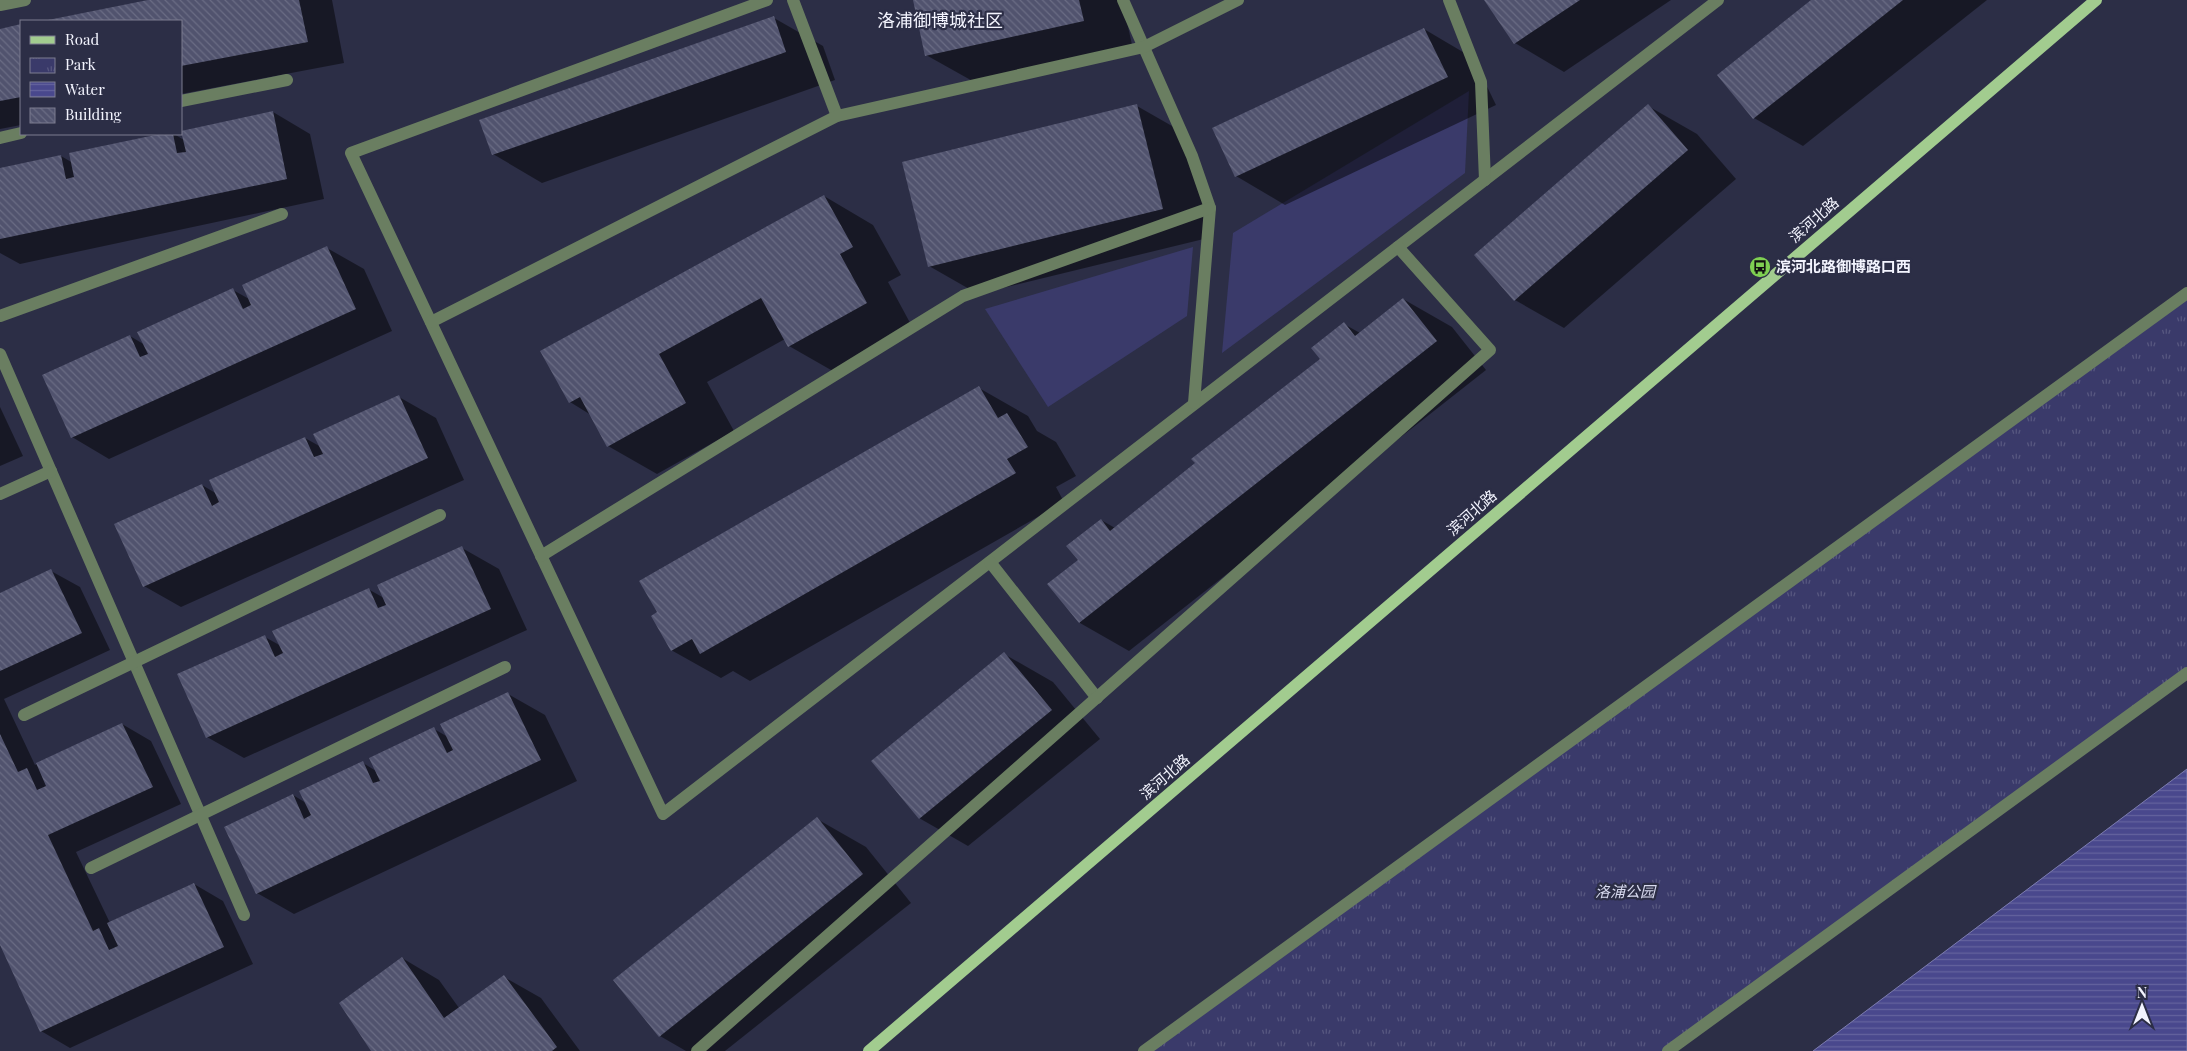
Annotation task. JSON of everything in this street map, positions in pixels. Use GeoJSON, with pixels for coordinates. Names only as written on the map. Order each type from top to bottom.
{"type":"FeatureCollection","features":[{"type":"Feature","properties":{"kind":"main road","name":"滨河北路"},"geometry":{"type":"LineString","coordinates":[[869,1051],[2096,0]]}},
{"type":"Feature","properties":{"kind":"street"},"geometry":{"type":"LineString","coordinates":[[0,5],[25,0]]}},
{"type":"Feature","properties":{"kind":"street"},"geometry":{"type":"LineString","coordinates":[[767,0],[351,153],[663,814],[1718,0]]}},
{"type":"Feature","properties":{"kind":"street"},"geometry":{"type":"LineString","coordinates":[[793,0],[836,116]]}},
{"type":"Feature","properties":{"kind":"street"},"geometry":{"type":"LineString","coordinates":[[1123,0],[1192,156],[1210,208],[1194,403]]}},
{"type":"Feature","properties":{"kind":"street"},"geometry":{"type":"LineString","coordinates":[[431,322],[836,116],[1144,46],[1238,0]]}},
{"type":"Feature","properties":{"kind":"street"},"geometry":{"type":"LineString","coordinates":[[1449,0],[1481,82],[1485,180]]}},
{"type":"Feature","properties":{"kind":"street"},"geometry":{"type":"LineString","coordinates":[[182,102],[287,80]]}},
{"type":"Feature","properties":{"kind":"street"},"geometry":{"type":"LineString","coordinates":[[0,138],[20,133]]}},
{"type":"Feature","properties":{"kind":"street"},"geometry":{"type":"LineString","coordinates":[[541,556],[963,296],[1210,208]]}},
{"type":"Feature","properties":{"kind":"street"},"geometry":{"type":"LineString","coordinates":[[0,316],[282,214]]}},
{"type":"Feature","properties":{"kind":"street"},"geometry":{"type":"LineString","coordinates":[[697,1051],[1490,350],[1398,247]]}},
{"type":"Feature","properties":{"kind":"street"},"geometry":{"type":"LineString","coordinates":[[1144,1051],[2187,293]]}},
{"type":"Feature","properties":{"kind":"street"},"geometry":{"type":"LineString","coordinates":[[0,354],[244,916]]}},
{"type":"Feature","properties":{"kind":"street"},"geometry":{"type":"LineString","coordinates":[[0,494],[51,471]]}},
{"type":"Feature","properties":{"kind":"street"},"geometry":{"type":"LineString","coordinates":[[24,715],[133,661],[440,516]]}},
{"type":"Feature","properties":{"kind":"street"},"geometry":{"type":"LineString","coordinates":[[990,562],[1097,698]]}},
{"type":"Feature","properties":{"kind":"street"},"geometry":{"type":"LineString","coordinates":[[91,868],[505,667]]}},
{"type":"Feature","properties":{"kind":"street"},"geometry":{"type":"LineString","coordinates":[[1668,1051],[2187,673]]}},
{"type":"Feature","properties":{"kind":"green space"},"geometry":{"type":"Polygon","coordinates":[[[1469,91],[1465,173],[1222,353],[1233,233],[1469,91]]]}},
{"type":"Feature","properties":{"kind":"green space"},"geometry":{"type":"Polygon","coordinates":[[[1193,247],[1187,316],[1048,407],[985,309],[1193,247]]]}},
{"type":"Feature","properties":{"kind":"green space","name":"洛浦公园"},"geometry":{"type":"Polygon","coordinates":[[[2187,293],[2187,673],[1668,1051],[1144,1051],[2187,293]]]}},
{"type":"Feature","properties":{"kind":"water"},"geometry":{"type":"Polygon","coordinates":[[[2187,769],[2187,1051],[1813,1051],[2187,769]]]}},
{"type":"Feature","properties":{"kind":"building"},"geometry":{"type":"Polygon","coordinates":[[[148,0],[299,0],[308,42],[182,66],[182,20],[48,20],[148,0]]]}},
{"type":"Feature","properties":{"kind":"building"},"geometry":{"type":"Polygon","coordinates":[[[913,0],[1079,0],[1084,21],[925,56],[913,0]]]}},
{"type":"Feature","properties":{"kind":"building"},"geometry":{"type":"Polygon","coordinates":[[[1484,0],[1580,0],[1514,44],[1484,0]]]}},
{"type":"Feature","properties":{"kind":"building"},"geometry":{"type":"Polygon","coordinates":[[[1811,0],[1903,0],[1753,119],[1717,75],[1811,0]]]}},
{"type":"Feature","properties":{"kind":"building"},"geometry":{"type":"Polygon","coordinates":[[[774,16],[786,52],[492,155],[479,120],[774,16]]]}},
{"type":"Feature","properties":{"kind":"building"},"geometry":{"type":"Polygon","coordinates":[[[20,24],[20,97],[0,101],[0,29],[20,24]]]}},
{"type":"Feature","properties":{"kind":"building"},"geometry":{"type":"Polygon","coordinates":[[[1424,28],[1448,77],[1235,177],[1212,128],[1424,28]]]}},
{"type":"Feature","properties":{"kind":"building"},"geometry":{"type":"Polygon","coordinates":[[[1137,104],[1163,209],[928,267],[902,162],[1137,104]]]}},
{"type":"Feature","properties":{"kind":"building"},"geometry":{"type":"Polygon","coordinates":[[[1648,104],[1688,150],[1514,301],[1474,255],[1648,104]]]}},
{"type":"Feature","properties":{"kind":"building"},"geometry":{"type":"Polygon","coordinates":[[[273,111],[287,179],[0,239],[0,168],[61,155],[66,179],[74,177],[69,153],[155,135],[173,135],[177,153],[186,152],[182,131],[273,111]]]}},
{"type":"Feature","properties":{"kind":"building"},"geometry":{"type":"Polygon","coordinates":[[[824,195],[853,247],[840,254],[867,303],[788,347],[761,298],[659,354],[686,403],[607,447],[580,397],[569,403],[540,351],[824,195]]]}},
{"type":"Feature","properties":{"kind":"building"},"geometry":{"type":"Polygon","coordinates":[[[327,246],[356,309],[71,438],[42,375],[130,335],[140,357],[148,354],[137,332],[233,288],[243,309],[251,305],[242,285],[327,246]]]}},
{"type":"Feature","properties":{"kind":"building"},"geometry":{"type":"Polygon","coordinates":[[[1403,298],[1437,341],[1079,623],[1047,584],[1078,560],[1066,546],[1101,519],[1110,531],[1195,463],[1191,459],[1320,359],[1311,348],[1344,322],[1355,336],[1403,298]]]}},
{"type":"Feature","properties":{"kind":"building"},"geometry":{"type":"Polygon","coordinates":[[[979,386],[998,418],[1007,413],[1028,447],[1007,459],[1016,473],[700,654],[692,639],[671,651],[651,616],[657,612],[639,581],[979,386]]]}},
{"type":"Feature","properties":{"kind":"building"},"geometry":{"type":"Polygon","coordinates":[[[399,395],[428,458],[143,587],[114,524],[202,484],[212,506],[219,502],[209,480],[305,437],[314,457],[323,454],[313,434],[399,395]]]}},
{"type":"Feature","properties":{"kind":"building"},"geometry":{"type":"Polygon","coordinates":[[[462,546],[491,609],[206,738],[177,674],[265,635],[275,657],[283,653],[272,631],[369,588],[378,608],[386,605],[377,585],[462,546]]]}},
{"type":"Feature","properties":{"kind":"building"},"geometry":{"type":"Polygon","coordinates":[[[51,569],[82,633],[0,671],[0,593],[51,569]]]}},
{"type":"Feature","properties":{"kind":"building"},"geometry":{"type":"Polygon","coordinates":[[[1004,652],[1052,710],[919,819],[871,761],[1004,652]]]}},
{"type":"Feature","properties":{"kind":"building"},"geometry":{"type":"Polygon","coordinates":[[[508,692],[541,760],[256,894],[224,827],[293,794],[304,819],[311,815],[299,791],[363,761],[373,783],[380,781],[369,758],[434,727],[447,753],[453,750],[440,724],[508,692]]]}},
{"type":"Feature","properties":{"kind":"building"},"geometry":{"type":"Polygon","coordinates":[[[122,723],[153,787],[48,835],[93,931],[99,928],[109,950],[118,946],[107,923],[194,883],[224,947],[40,1032],[0,945],[0,734],[18,772],[27,768],[37,790],[46,786],[36,763],[122,723]]]}},
{"type":"Feature","properties":{"kind":"building"},"geometry":{"type":"Polygon","coordinates":[[[817,817],[863,874],[659,1037],[613,980],[817,817]]]}},
{"type":"Feature","properties":{"kind":"building"},"geometry":{"type":"Polygon","coordinates":[[[402,957],[444,1018],[504,975],[557,1047],[552,1051],[371,1051],[339,1003],[402,957]]]}},
{"type":"Feature","properties":{"kind":"place","name":"滨河北路御博路口西"},"geometry":{"type":"Point","coordinates":[1760,267]}},
{"type":"Feature","properties":{"kind":"district","name":"洛浦御博城社区"},"geometry":{"type":"Point","coordinates":[940,21]}}]}
